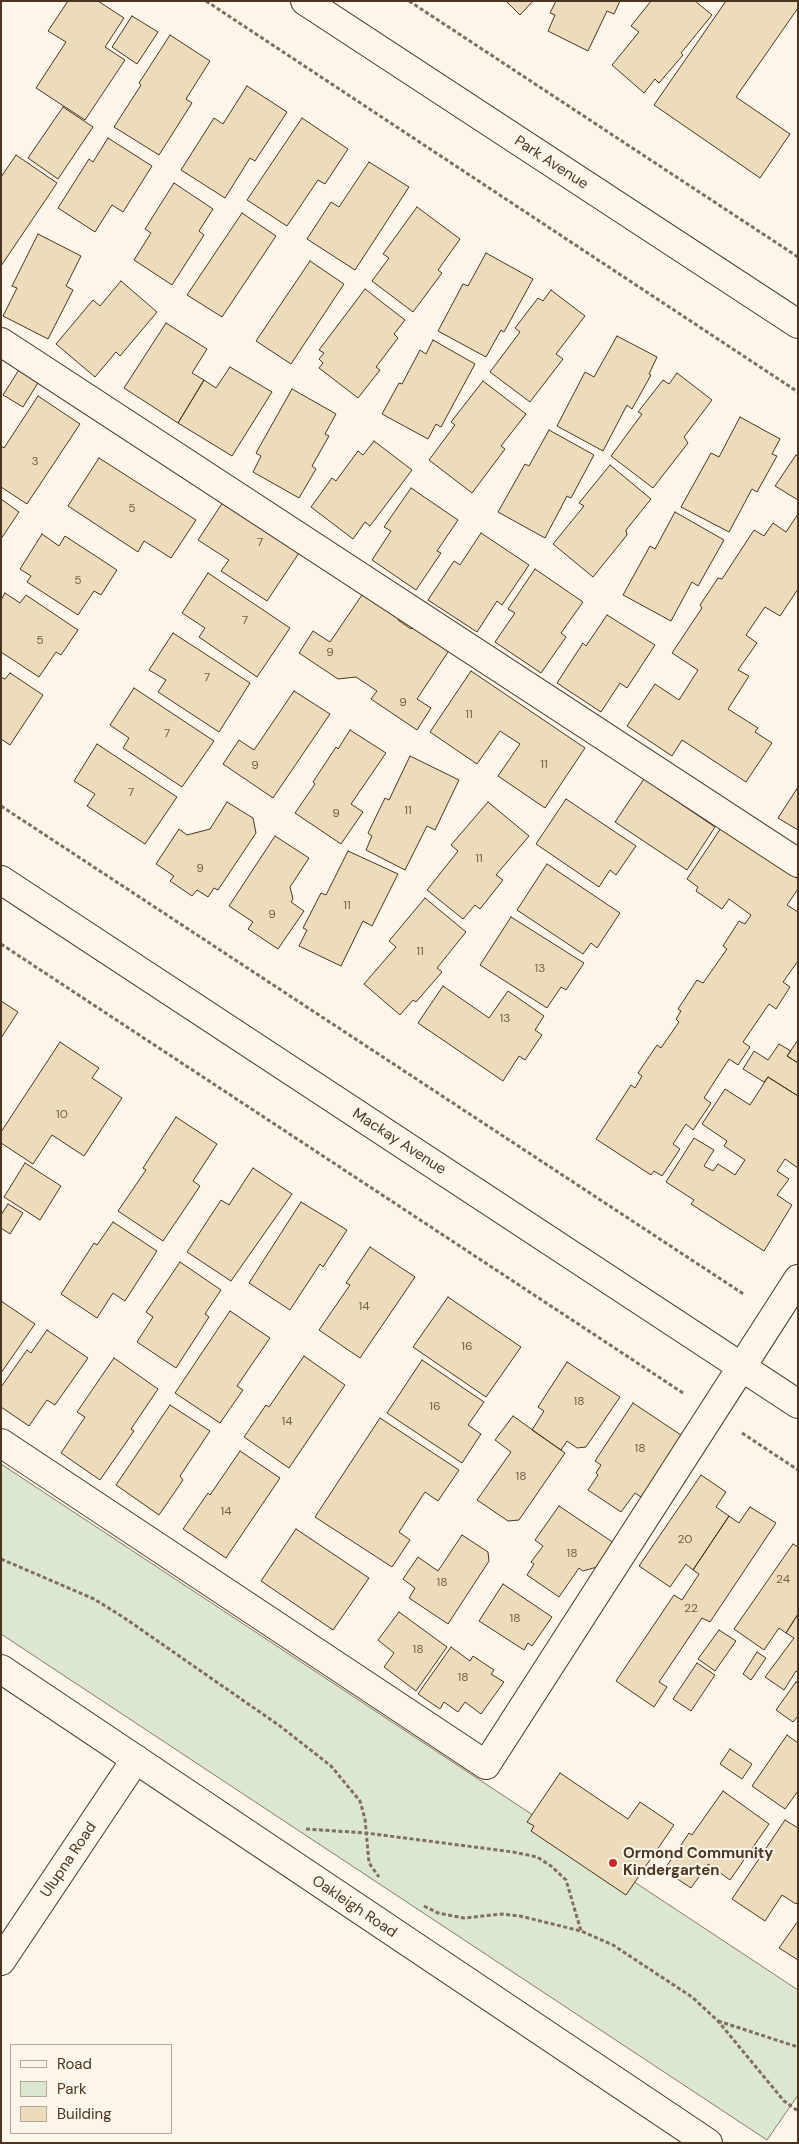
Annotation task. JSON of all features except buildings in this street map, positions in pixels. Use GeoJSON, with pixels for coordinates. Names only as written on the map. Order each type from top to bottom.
{"type":"FeatureCollection","features":[{"type":"Feature","properties":{"kind":"street","name":"Park Avenue"},"geometry":{"type":"LineString","coordinates":[[305,1],[798,324]]}},
{"type":"Feature","properties":{"kind":"street"},"geometry":{"type":"LineString","coordinates":[[1,342],[798,863]]}},
{"type":"Feature","properties":{"kind":"street","name":"Mackay Avenue"},"geometry":{"type":"LineString","coordinates":[[1,880],[798,1404]]}},
{"type":"Feature","properties":{"kind":"street"},"geometry":{"type":"LineString","coordinates":[[1,1443],[486,1765],[798,1279]]}},
{"type":"Feature","properties":{"kind":"street","name":"Oakleigh Road"},"geometry":{"type":"LineString","coordinates":[[1,1669],[708,2143]]}},
{"type":"Feature","properties":{"kind":"street","name":"Ulupna Road"},"geometry":{"type":"LineString","coordinates":[[1,1961],[136,1759]]}},
{"type":"Feature","properties":{"kind":"path"},"geometry":{"type":"LineString","coordinates":[[206,1],[798,392]]}},
{"type":"Feature","properties":{"kind":"path"},"geometry":{"type":"LineString","coordinates":[[409,1],[798,257]]}},
{"type":"Feature","properties":{"kind":"path"},"geometry":{"type":"LineString","coordinates":[[1,806],[774,1315]]}},
{"type":"Feature","properties":{"kind":"path"},"geometry":{"type":"LineString","coordinates":[[1,944],[798,1470]]}},
{"type":"Feature","properties":{"kind":"path"},"geometry":{"type":"LineString","coordinates":[[1,1559],[94,1599],[178,1654],[280,1726],[331,1766],[360,1801],[366,1819],[370,1863],[382,1879]]}},
{"type":"Feature","properties":{"kind":"path"},"geometry":{"type":"LineString","coordinates":[[300,1829],[366,1833],[512,1852],[537,1858],[551,1866],[566,1880],[581,1932]]}},
{"type":"Feature","properties":{"kind":"path"},"geometry":{"type":"LineString","coordinates":[[421,1905],[438,1913],[464,1918],[502,1914],[520,1916],[581,1932],[613,1945],[692,1997],[718,2021],[757,2070],[790,2107],[798,2111]]}},
{"type":"Feature","properties":{"kind":"path"},"geometry":{"type":"LineString","coordinates":[[718,2021],[798,2048]]}},
{"type":"Feature","properties":{"kind":"green space"},"geometry":{"type":"Polygon","coordinates":[[[1,1464],[798,1990],[798,2095],[767,2140],[1,1634],[1,1464]]]}},
{"type":"Feature","properties":{"kind":"place","name":"Ormond Community Kindergarten"},"geometry":{"type":"Point","coordinates":[613,1863]}}]}
